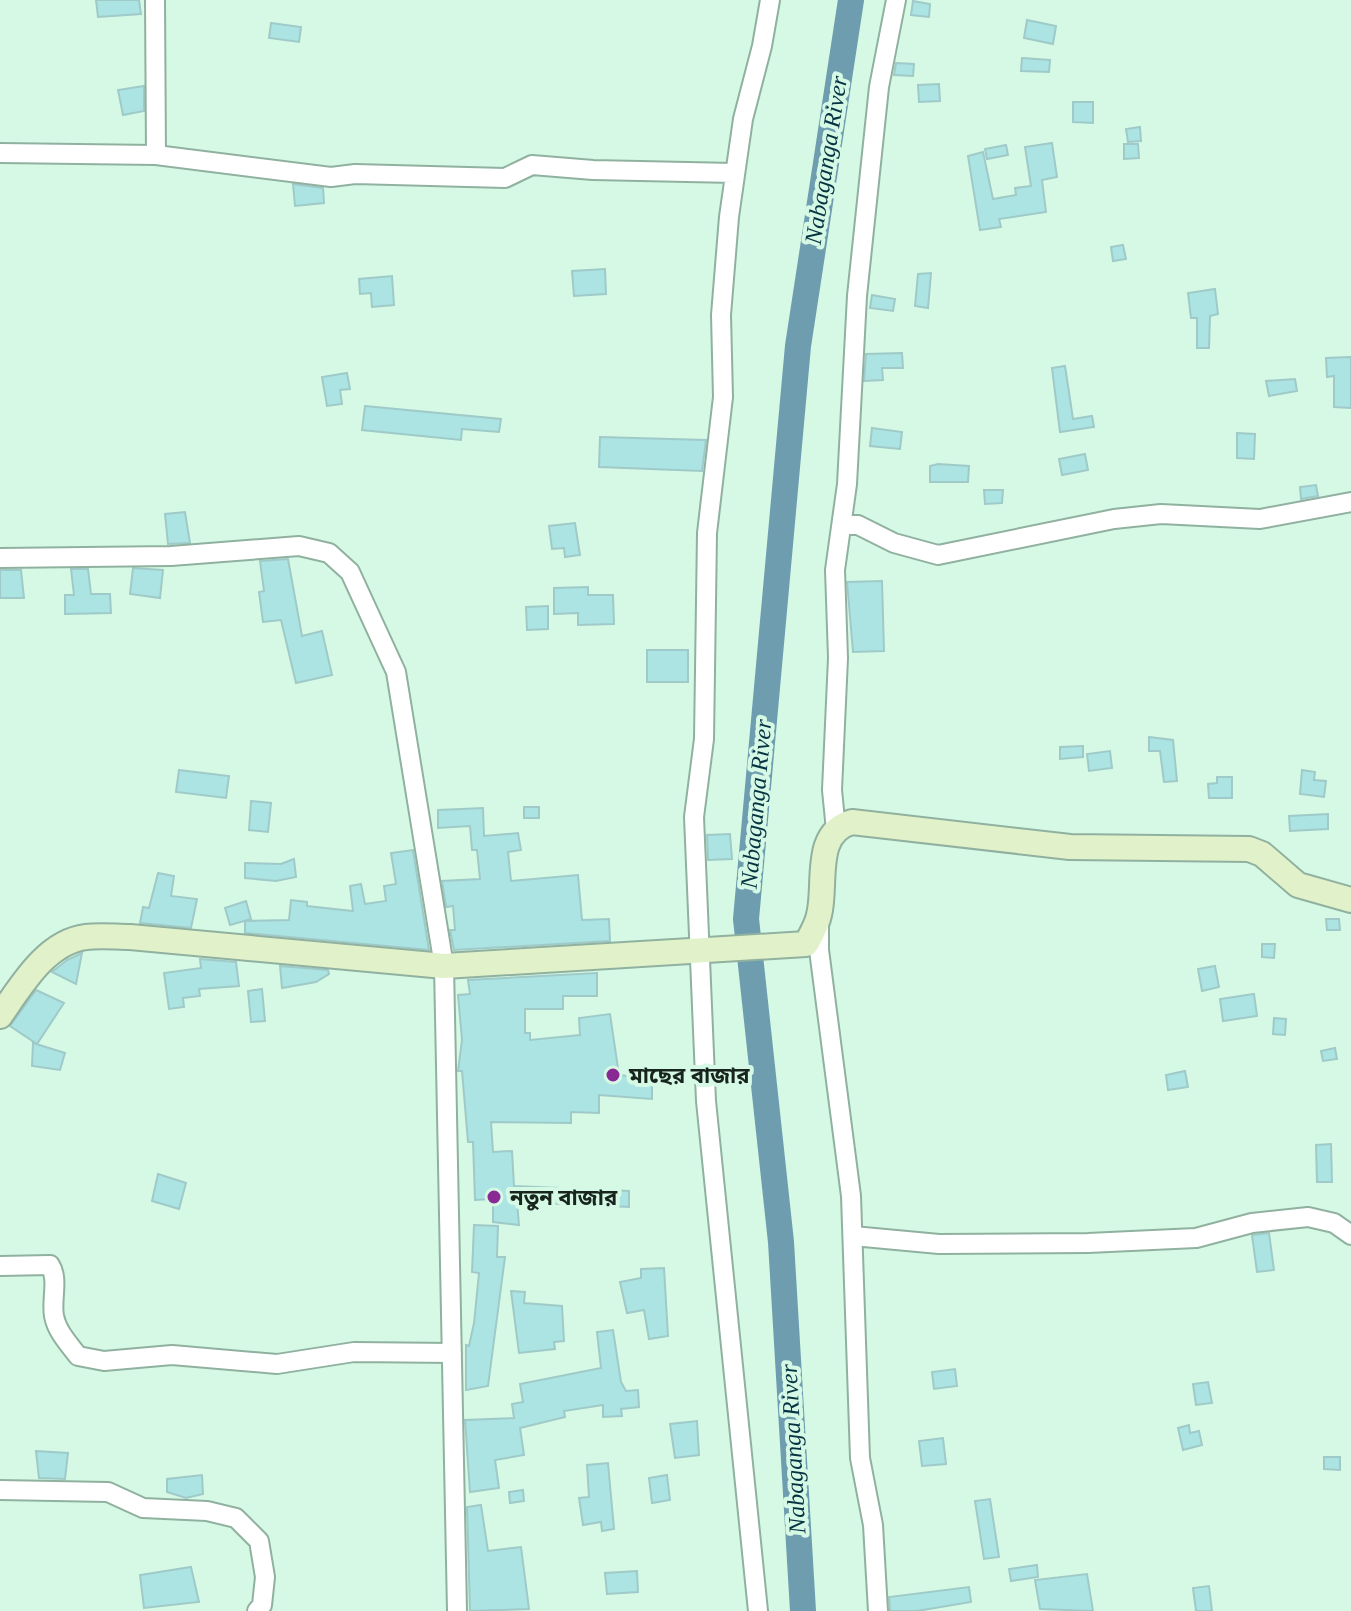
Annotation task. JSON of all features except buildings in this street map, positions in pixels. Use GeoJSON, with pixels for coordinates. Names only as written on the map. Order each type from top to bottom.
{"type":"FeatureCollection","features":[{"type":"Feature","properties":{"kind":"main road"},"geometry":{"type":"LineString","coordinates":[[0,1016],[57,946],[84,937],[130,937],[444,966],[806,944],[820,914],[828,841],[836,830],[852,822],[1070,847],[1149,850],[1229,846],[1262,854],[1298,885],[1351,900]]}},
{"type":"Feature","properties":{"kind":"street"},"geometry":{"type":"LineString","coordinates":[[155,0],[156,155]]}},
{"type":"Feature","properties":{"kind":"street"},"geometry":{"type":"LineString","coordinates":[[758,1611],[706,1101],[711,951],[694,817],[704,739],[707,533],[723,397],[721,315],[734,173],[770,0]]}},
{"type":"Feature","properties":{"kind":"street"},"geometry":{"type":"LineString","coordinates":[[836,830],[832,790],[838,658],[835,570],[843,525],[857,296],[879,87],[896,0]]}},
{"type":"Feature","properties":{"kind":"street"},"geometry":{"type":"LineString","coordinates":[[0,153],[156,155],[219,166],[331,177],[355,174],[505,178],[515,176],[520,168],[532,165],[593,170],[734,173]]}},
{"type":"Feature","properties":{"kind":"street"},"geometry":{"type":"LineString","coordinates":[[843,525],[858,525],[894,543],[938,555],[1010,542],[1043,531],[1130,517],[1161,514],[1260,519],[1351,502]]}},
{"type":"Feature","properties":{"kind":"street"},"geometry":{"type":"LineString","coordinates":[[0,558],[171,556],[299,546],[329,553],[350,572],[396,672],[444,966],[457,1611]]}},
{"type":"Feature","properties":{"kind":"street"},"geometry":{"type":"LineString","coordinates":[[820,914],[819,950],[853,1236],[860,1458],[873,1525],[878,1611]]}},
{"type":"Feature","properties":{"kind":"street"},"geometry":{"type":"LineString","coordinates":[[853,1236],[939,1244],[1196,1238],[1252,1223],[1308,1217],[1334,1223],[1351,1235]]}},
{"type":"Feature","properties":{"kind":"street"},"geometry":{"type":"LineString","coordinates":[[0,1266],[50,1265],[55,1272],[54,1316],[60,1332],[78,1356],[104,1361],[160,1354],[277,1364],[354,1352],[452,1353]]}},
{"type":"Feature","properties":{"kind":"street"},"geometry":{"type":"LineString","coordinates":[[0,1490],[108,1492],[143,1508],[207,1511],[236,1518],[259,1541],[265,1577],[262,1605],[257,1611]]}},
{"type":"Feature","properties":{"kind":"waterway","name":"Nabaganga River"},"geometry":{"type":"LineString","coordinates":[[803,1611],[781,1242],[746,919],[798,346],[851,0]]}},
{"type":"Feature","properties":{"kind":"place","name":"মাছের বাজার"},"geometry":{"type":"Point","coordinates":[613,1075]}},
{"type":"Feature","properties":{"kind":"place","name":"নতুন বাজার"},"geometry":{"type":"Point","coordinates":[494,1197]}}]}
